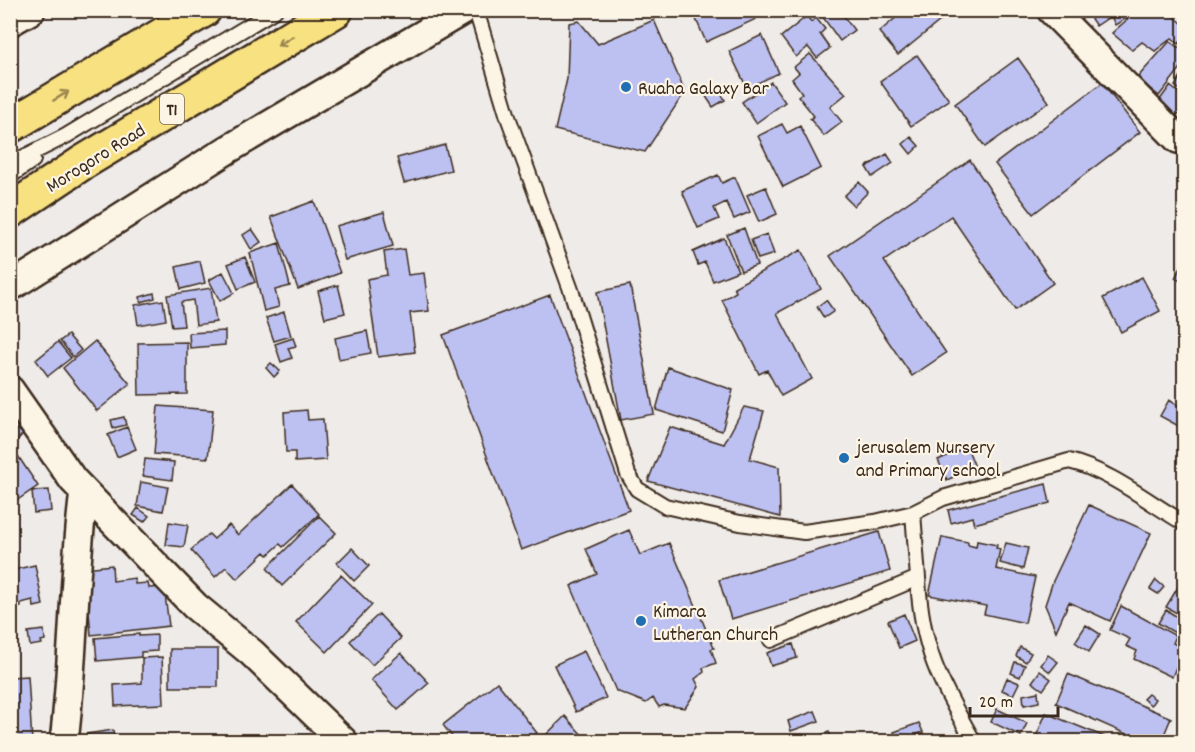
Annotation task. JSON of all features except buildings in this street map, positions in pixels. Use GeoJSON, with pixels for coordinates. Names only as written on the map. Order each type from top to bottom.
{"type":"FeatureCollection","features":[{"type":"Feature","properties":{"kind":"highway"},"geometry":{"type":"LineString","coordinates":[[10,126],[204,10]]}},
{"type":"Feature","properties":{"kind":"highway","name":"Morogoro Road"},"geometry":{"type":"LineString","coordinates":[[10,211],[82,163],[336,10]]}},
{"type":"Feature","properties":{"kind":"street"},"geometry":{"type":"LineString","coordinates":[[10,22],[31,10]]}},
{"type":"Feature","properties":{"kind":"street"},"geometry":{"type":"LineString","coordinates":[[10,287],[227,150],[464,10]]}},
{"type":"Feature","properties":{"kind":"street"},"geometry":{"type":"LineString","coordinates":[[1050,10],[1178,139]]}},
{"type":"Feature","properties":{"kind":"street"},"geometry":{"type":"LineString","coordinates":[[10,390],[73,480],[84,492],[195,606],[252,653],[344,741]]}},
{"type":"Feature","properties":{"kind":"street"},"geometry":{"type":"LineString","coordinates":[[64,741],[70,692],[76,562],[84,492]]}},
{"type":"Feature","properties":{"kind":"lane","name":"Morogoro Road"},"geometry":{"type":"LineString","coordinates":[[10,176],[66,136],[275,10]]}},
{"type":"Feature","properties":{"kind":"lane"},"geometry":{"type":"LineString","coordinates":[[476,10],[508,117],[571,290],[628,474],[637,489],[665,506],[740,523],[804,532],[875,522],[913,513],[943,498],[1069,461],[1082,464],[1114,481],[1185,524]]}},
{"type":"Feature","properties":{"kind":"lane","name":"Morogoro Road"},"geometry":{"type":"LineString","coordinates":[[10,164],[66,136]]}},
{"type":"Feature","properties":{"kind":"lane"},"geometry":{"type":"LineString","coordinates":[[913,513],[919,616],[933,666],[974,741]]}},
{"type":"Feature","properties":{"kind":"lane"},"geometry":{"type":"LineString","coordinates":[[771,640],[918,578]]}},
{"type":"Feature","properties":{"kind":"place","name":"Ruaha Galaxy Bar"},"geometry":{"type":"Point","coordinates":[626,87]}},
{"type":"Feature","properties":{"kind":"place","name":"jerusalem Nursery and Primary school"},"geometry":{"type":"Point","coordinates":[844,458]}},
{"type":"Feature","properties":{"kind":"place","name":"Kimara Lutheran Church"},"geometry":{"type":"Point","coordinates":[641,621]}}]}
